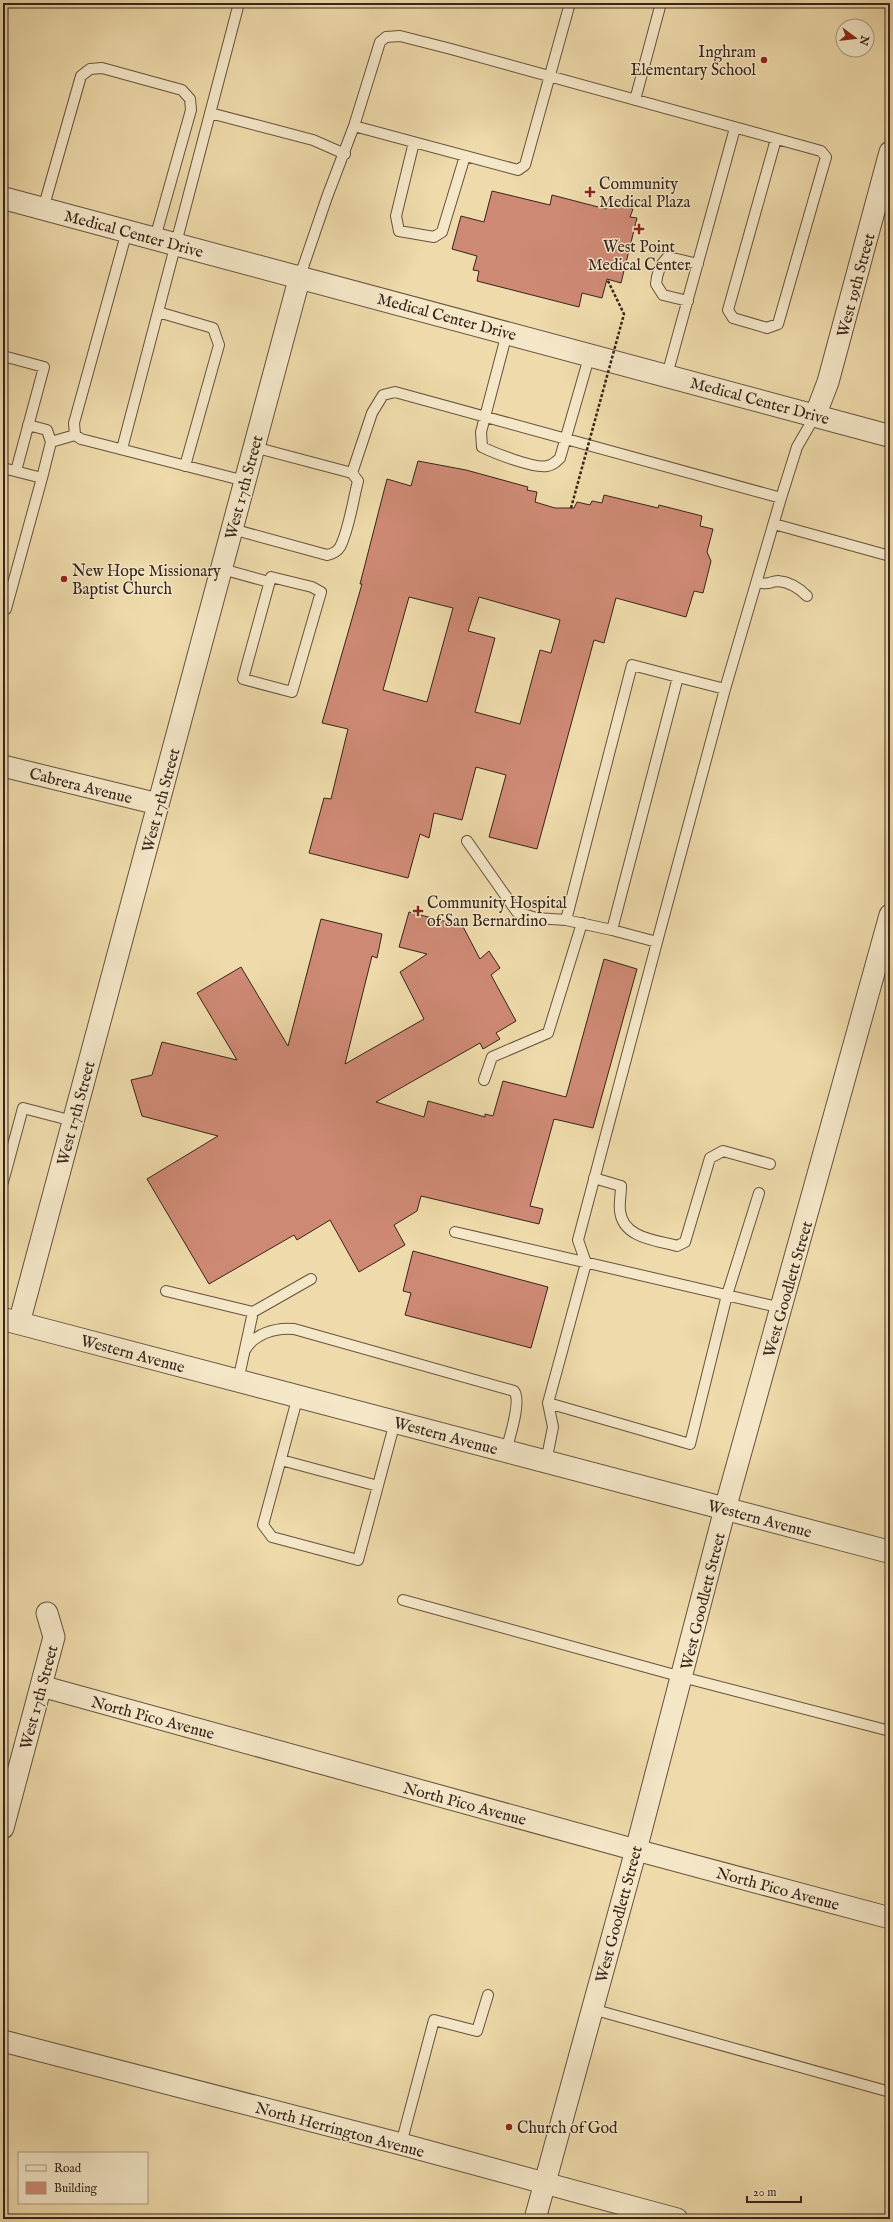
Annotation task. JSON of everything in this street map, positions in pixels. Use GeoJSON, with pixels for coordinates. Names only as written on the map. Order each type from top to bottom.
{"type":"FeatureCollection","features":[{"type":"Feature","properties":{"kind":"street","name":"West 19th Street"},"geometry":{"type":"LineString","coordinates":[[815,416],[828,382],[890,152]]}},
{"type":"Feature","properties":{"kind":"street","name":"Medical Center Drive"},"geometry":{"type":"LineString","coordinates":[[3,198],[300,276],[890,436]]}},
{"type":"Feature","properties":{"kind":"street","name":"West 17th Street"},"geometry":{"type":"LineString","coordinates":[[11,1321],[73,1121],[300,276]]}},
{"type":"Feature","properties":{"kind":"street","name":"Cabrera Avenue"},"geometry":{"type":"LineString","coordinates":[[3,766],[158,804]]}},
{"type":"Feature","properties":{"kind":"street","name":"West Goodlett Street"},"geometry":{"type":"LineString","coordinates":[[535,2219],[636,1850],[725,1508],[782,1308],[890,915]]}},
{"type":"Feature","properties":{"kind":"street","name":"Western Avenue"},"geometry":{"type":"LineString","coordinates":[[11,1321],[890,1552]]}},
{"type":"Feature","properties":{"kind":"street","name":"West 17th Street"},"geometry":{"type":"LineString","coordinates":[[3,1828],[54,1637],[47,1612]]}},
{"type":"Feature","properties":{"kind":"street","name":"North Pico Avenue"},"geometry":{"type":"LineString","coordinates":[[41,1686],[636,1850],[890,1918]]}},
{"type":"Feature","properties":{"kind":"street","name":"North Herrington Avenue"},"geometry":{"type":"LineString","coordinates":[[3,2042],[401,2144],[677,2219]]}},
{"type":"Feature","properties":{"kind":"lane"},"geometry":{"type":"LineString","coordinates":[[122,449],[239,3]]}},
{"type":"Feature","properties":{"kind":"lane"},"geometry":{"type":"LineString","coordinates":[[354,126],[518,170],[525,165],[551,78],[570,3]]}},
{"type":"Feature","properties":{"kind":"lane"},"geometry":{"type":"LineString","coordinates":[[635,100],[661,3]]}},
{"type":"Feature","properties":{"kind":"lane"},"geometry":{"type":"LineString","coordinates":[[300,276],[327,197],[345,154],[375,54],[380,42],[386,37],[400,36],[444,47],[551,78],[821,151],[826,157],[778,324],[767,328],[733,318],[728,310],[776,139]]}},
{"type":"Feature","properties":{"kind":"lane"},"geometry":{"type":"LineString","coordinates":[[43,209],[81,76],[90,69],[102,68],[182,90],[190,99],[191,110],[155,238]]}},
{"type":"Feature","properties":{"kind":"lane"},"geometry":{"type":"LineString","coordinates":[[210,113],[313,140],[345,154]]}},
{"type":"Feature","properties":{"kind":"lane"},"geometry":{"type":"LineString","coordinates":[[667,375],[735,128]]}},
{"type":"Feature","properties":{"kind":"lane"},"geometry":{"type":"LineString","coordinates":[[414,142],[396,216],[399,231],[434,237],[442,232],[465,156]]}},
{"type":"Feature","properties":{"kind":"lane"},"geometry":{"type":"LineString","coordinates":[[75,435],[74,423],[127,231]]}},
{"type":"Feature","properties":{"kind":"lane"},"geometry":{"type":"LineString","coordinates":[[688,301],[664,295],[656,284],[661,263],[668,257],[698,264]]}},
{"type":"Feature","properties":{"kind":"lane"},"geometry":{"type":"LineString","coordinates":[[158,312],[213,328],[219,345],[185,466]]}},
{"type":"Feature","properties":{"kind":"lane"},"geometry":{"type":"LineString","coordinates":[[507,333],[481,432],[482,447],[498,456],[546,466],[555,463],[560,458],[590,354]]}},
{"type":"Feature","properties":{"kind":"lane"},"geometry":{"type":"LineString","coordinates":[[3,356],[44,367],[16,471]]}},
{"type":"Feature","properties":{"kind":"lane"},"geometry":{"type":"LineString","coordinates":[[352,473],[372,413],[383,395],[395,392],[485,418],[566,438],[781,498]]}},
{"type":"Feature","properties":{"kind":"lane"},"geometry":{"type":"LineString","coordinates":[[546,1462],[553,1426],[548,1403],[586,1263],[578,1240],[725,689],[762,583],[774,524],[797,447],[815,416]]}},
{"type":"Feature","properties":{"kind":"lane"},"geometry":{"type":"LineString","coordinates":[[3,608],[6,609],[51,442],[46,430],[28,425]]}},
{"type":"Feature","properties":{"kind":"lane"},"geometry":{"type":"LineString","coordinates":[[51,442],[75,435],[81,439],[245,481]]}},
{"type":"Feature","properties":{"kind":"lane"},"geometry":{"type":"LineString","coordinates":[[232,529],[327,555],[333,554],[340,548],[358,481],[352,473],[254,447]]}},
{"type":"Feature","properties":{"kind":"lane"},"geometry":{"type":"LineString","coordinates":[[3,468],[42,478]]}},
{"type":"Feature","properties":{"kind":"lane"},"geometry":{"type":"LineString","coordinates":[[774,524],[890,556]]}},
{"type":"Feature","properties":{"kind":"lane"},"geometry":{"type":"LineString","coordinates":[[222,569],[268,582]]}},
{"type":"Feature","properties":{"kind":"lane"},"geometry":{"type":"LineString","coordinates":[[271,577],[312,587],[321,592],[292,692],[243,679],[268,582],[271,577]]}},
{"type":"Feature","properties":{"kind":"lane"},"geometry":{"type":"LineString","coordinates":[[762,583],[777,581],[799,588],[807,596]]}},
{"type":"Feature","properties":{"kind":"lane"},"geometry":{"type":"LineString","coordinates":[[566,920],[632,664],[725,689]]}},
{"type":"Feature","properties":{"kind":"lane"},"geometry":{"type":"LineString","coordinates":[[612,930],[678,677]]}},
{"type":"Feature","properties":{"kind":"lane"},"geometry":{"type":"LineString","coordinates":[[467,841],[517,912],[536,918],[566,920],[582,923],[657,942]]}},
{"type":"Feature","properties":{"kind":"lane"},"geometry":{"type":"LineString","coordinates":[[484,1080],[492,1057],[548,1033],[582,923]]}},
{"type":"Feature","properties":{"kind":"lane"},"geometry":{"type":"LineString","coordinates":[[3,1182],[23,1108],[73,1121]]}},
{"type":"Feature","properties":{"kind":"lane"},"geometry":{"type":"LineString","coordinates":[[594,1178],[620,1186],[620,1210],[623,1222],[634,1234],[677,1246],[685,1242],[710,1158],[723,1151],[770,1164]]}},
{"type":"Feature","properties":{"kind":"lane"},"geometry":{"type":"LineString","coordinates":[[548,1403],[690,1444],[727,1295],[759,1193]]}},
{"type":"Feature","properties":{"kind":"lane"},"geometry":{"type":"LineString","coordinates":[[455,1232],[782,1308]]}},
{"type":"Feature","properties":{"kind":"lane"},"geometry":{"type":"LineString","coordinates":[[166,1291],[253,1312],[310,1279]]}},
{"type":"Feature","properties":{"kind":"lane"},"geometry":{"type":"LineString","coordinates":[[238,1381],[253,1312]]}},
{"type":"Feature","properties":{"kind":"lane"},"geometry":{"type":"LineString","coordinates":[[244,1350],[255,1339],[272,1330],[282,1328],[294,1329],[514,1391],[517,1394],[515,1414],[506,1451]]}},
{"type":"Feature","properties":{"kind":"lane"},"geometry":{"type":"LineString","coordinates":[[298,1396],[263,1525],[272,1537],[358,1560],[395,1422]]}},
{"type":"Feature","properties":{"kind":"lane"},"geometry":{"type":"LineString","coordinates":[[281,1460],[378,1486]]}},
{"type":"Feature","properties":{"kind":"lane"},"geometry":{"type":"LineString","coordinates":[[403,1600],[682,1677],[890,1731]]}},
{"type":"Feature","properties":{"kind":"lane"},"geometry":{"type":"LineString","coordinates":[[401,2144],[434,2020],[477,2031],[488,1995]]}},
{"type":"Feature","properties":{"kind":"lane"},"geometry":{"type":"LineString","coordinates":[[592,2009],[890,2092]]}},
{"type":"Feature","properties":{"kind":"path"},"geometry":{"type":"LineString","coordinates":[[571,508],[624,314],[607,279]]}},
{"type":"Feature","properties":{"kind":"building"},"geometry":{"type":"Polygon","coordinates":[[[492,191],[550,205],[552,195],[606,209],[608,202],[633,209],[630,217],[637,218],[621,283],[607,279],[602,298],[582,293],[579,307],[477,281],[479,271],[473,270],[477,256],[452,249],[461,216],[484,222],[492,191]]]}},
{"type":"Feature","properties":{"kind":"building"},"geometry":{"type":"Polygon","coordinates":[[[418,461],[466,470],[528,487],[527,490],[537,492],[535,502],[555,508],[574,508],[577,502],[590,505],[592,501],[602,503],[604,495],[658,508],[659,505],[702,516],[700,526],[713,529],[707,552],[711,561],[703,593],[694,591],[686,617],[616,598],[604,643],[594,640],[537,849],[489,837],[506,775],[476,767],[462,820],[434,813],[429,838],[420,834],[408,878],[309,853],[324,798],[331,799],[348,729],[322,723],[362,584],[360,584],[387,479],[411,486],[418,461]],[[409,597],[383,690],[427,702],[453,608],[409,597]],[[479,597],[468,631],[495,638],[475,712],[520,724],[540,650],[551,653],[560,620],[479,597]]]}},
{"type":"Feature","properties":{"kind":"building"},"geometry":{"type":"Polygon","coordinates":[[[409,912],[455,924],[460,921],[480,959],[489,951],[500,968],[491,975],[516,1021],[496,1033],[500,1039],[483,1049],[480,1043],[376,1102],[424,1117],[428,1101],[485,1117],[485,1114],[493,1116],[503,1081],[566,1097],[604,959],[637,969],[593,1128],[554,1119],[530,1206],[543,1209],[539,1224],[421,1196],[417,1211],[394,1225],[405,1245],[359,1272],[330,1220],[297,1240],[294,1235],[209,1284],[147,1179],[218,1136],[142,1116],[131,1080],[152,1075],[162,1042],[237,1060],[197,993],[241,967],[288,1046],[321,919],[382,934],[377,958],[372,956],[345,1064],[424,1019],[400,972],[427,954],[399,947],[409,912]]]}},
{"type":"Feature","properties":{"kind":"building"},"geometry":{"type":"Polygon","coordinates":[[[413,1251],[548,1287],[531,1348],[405,1315],[411,1293],[403,1291],[413,1251]]]}},
{"type":"Feature","properties":{"kind":"place","name":"Inghram Elementary School"},"geometry":{"type":"Point","coordinates":[764,60]}},
{"type":"Feature","properties":{"kind":"place","name":"Community Medical Plaza"},"geometry":{"type":"Point","coordinates":[590,192]}},
{"type":"Feature","properties":{"kind":"place","name":"West Point Medical Center"},"geometry":{"type":"Point","coordinates":[639,229]}},
{"type":"Feature","properties":{"kind":"place","name":"New Hope Missionary Baptist Church"},"geometry":{"type":"Point","coordinates":[64,579]}},
{"type":"Feature","properties":{"kind":"place","name":"Community Hospital of San Bernardino"},"geometry":{"type":"Point","coordinates":[418,911]}},
{"type":"Feature","properties":{"kind":"place","name":"Church of God"},"geometry":{"type":"Point","coordinates":[509,2127]}}]}
